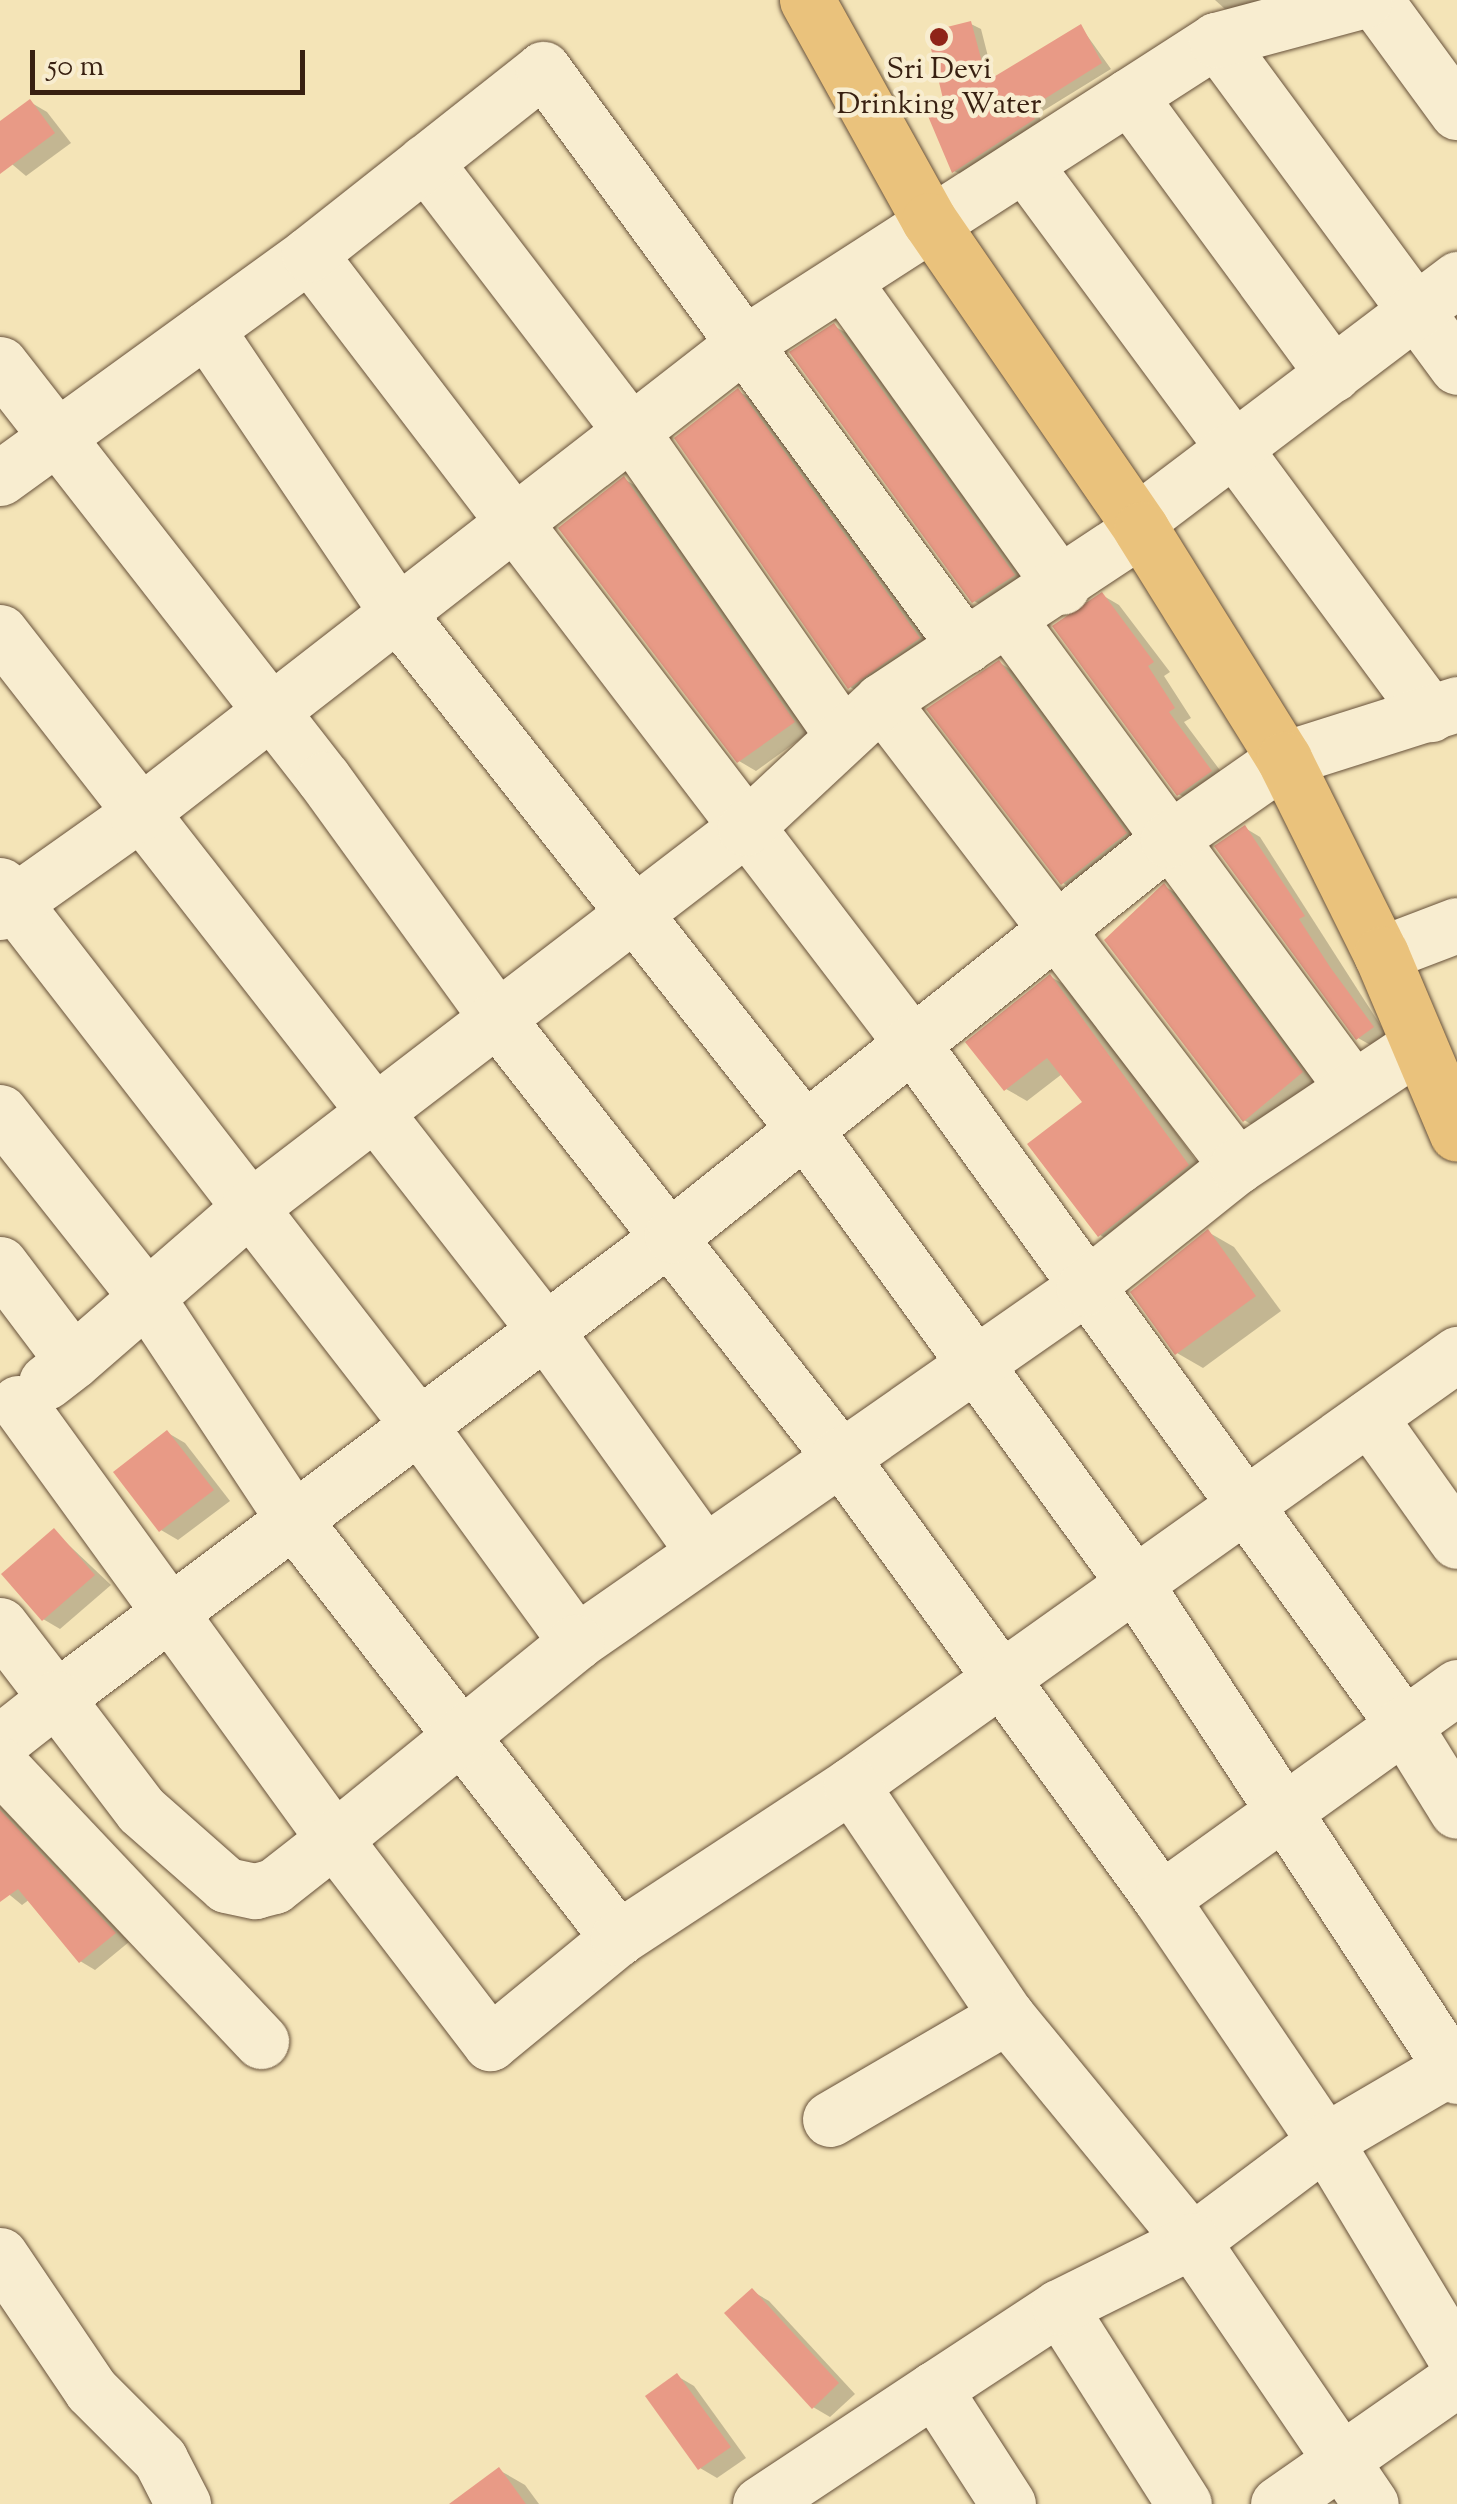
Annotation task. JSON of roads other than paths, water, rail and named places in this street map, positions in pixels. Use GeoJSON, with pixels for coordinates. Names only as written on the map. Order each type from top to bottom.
{"type":"FeatureCollection","features":[{"type":"Feature","properties":{"kind":"main road"},"geometry":{"type":"LineString","coordinates":[[807,0],[929,220],[1139,526],[1284,760],[1381,954],[1417,1046],[1453,1113]]}},
{"type":"Feature","properties":{"kind":"street"},"geometry":{"type":"LineString","coordinates":[[576,1642],[420,1426],[4,900],[137,815],[398,614],[509,522],[742,345],[844,281],[929,220],[1024,164],[1216,40],[1365,0]]}},
{"type":"Feature","properties":{"kind":"street"},"geometry":{"type":"LineString","coordinates":[[1375,0],[1457,112]]}},
{"type":"Feature","properties":{"kind":"street"},"geometry":{"type":"LineString","coordinates":[[1216,40],[1436,295],[1457,367]]}},
{"type":"Feature","properties":{"kind":"street"},"geometry":{"type":"LineString","coordinates":[[0,478],[309,254],[543,69],[742,345],[1168,840],[1354,1088]]}},
{"type":"Feature","properties":{"kind":"street"},"geometry":{"type":"LineString","coordinates":[[1129,96],[1333,374]]}},
{"type":"Feature","properties":{"kind":"street"},"geometry":{"type":"LineString","coordinates":[[425,162],[861,717],[1057,923],[1236,1166]]}},
{"type":"Feature","properties":{"kind":"street"},"geometry":{"type":"LineString","coordinates":[[0,1742],[672,1235],[1057,923],[1168,840],[1284,760],[1444,709],[1233,453],[1024,164]]}},
{"type":"Feature","properties":{"kind":"street"},"geometry":{"type":"LineString","coordinates":[[309,254],[509,522],[911,1042],[1084,1288],[1403,1724],[1457,1811]]}},
{"type":"Feature","properties":{"kind":"street"},"geometry":{"type":"LineString","coordinates":[[844,281],[1062,586]]}},
{"type":"Feature","properties":{"kind":"street"},"geometry":{"type":"LineString","coordinates":[[1436,295],[1062,586],[861,717],[745,828],[633,909],[376,1115],[248,1208],[145,1294],[73,1361],[9,1410],[490,2043],[618,1938],[852,1784],[1457,1354]]}},
{"type":"Feature","properties":{"kind":"street"},"geometry":{"type":"LineString","coordinates":[[206,328],[398,614],[805,1130],[1135,1584],[1455,2070],[1325,2141],[1192,2241],[1059,2307],[760,2504]]}},
{"type":"Feature","properties":{"kind":"street"},"geometry":{"type":"LineString","coordinates":[[0,364],[270,712],[496,1017],[672,1235],[839,1455],[1162,1899],[1325,2141],[1457,2361]]}},
{"type":"Feature","properties":{"kind":"street"},"geometry":{"type":"LineString","coordinates":[[0,632],[137,815],[545,1330],[704,1552]]}},
{"type":"Feature","properties":{"kind":"street"},"geometry":{"type":"LineString","coordinates":[[1381,954],[1457,925]]}},
{"type":"Feature","properties":{"kind":"street"},"geometry":{"type":"LineString","coordinates":[[0,1625],[141,1810],[226,1885],[255,1891],[274,1886],[576,1642],[839,1455],[1084,1288],[1236,1166],[1417,1046]]}},
{"type":"Feature","properties":{"kind":"street"},"geometry":{"type":"LineString","coordinates":[[0,1112],[145,1294],[294,1522],[455,1736],[618,1938]]}},
{"type":"Feature","properties":{"kind":"street"},"geometry":{"type":"LineString","coordinates":[[0,1264],[73,1361]]}},
{"type":"Feature","properties":{"kind":"street"},"geometry":{"type":"LineString","coordinates":[[1369,1417],[1457,1540]]}},
{"type":"Feature","properties":{"kind":"street"},"geometry":{"type":"LineString","coordinates":[[1162,1899],[1288,1813],[1457,1687]]}},
{"type":"Feature","properties":{"kind":"street"},"geometry":{"type":"LineString","coordinates":[[0,1765],[261,2042]]}},
{"type":"Feature","properties":{"kind":"street"},"geometry":{"type":"LineString","coordinates":[[852,1784],[1007,2016],[1192,2241],[1356,2483]]}},
{"type":"Feature","properties":{"kind":"street"},"geometry":{"type":"LineString","coordinates":[[830,2118],[1007,2016]]}},
{"type":"Feature","properties":{"kind":"street"},"geometry":{"type":"LineString","coordinates":[[0,2254],[91,2390],[160,2459],[183,2504]]}},
{"type":"Feature","properties":{"kind":"street"},"geometry":{"type":"LineString","coordinates":[[1059,2307],[1184,2504]]}},
{"type":"Feature","properties":{"kind":"street"},"geometry":{"type":"LineString","coordinates":[[1278,2504],[1356,2483],[1457,2379]]}},
{"type":"Feature","properties":{"kind":"street"},"geometry":{"type":"LineString","coordinates":[[934,2390],[1008,2504]]}},
{"type":"Feature","properties":{"kind":"place","name":"Sri Devi Drinking Water"},"geometry":{"type":"Point","coordinates":[939,37]}}]}
